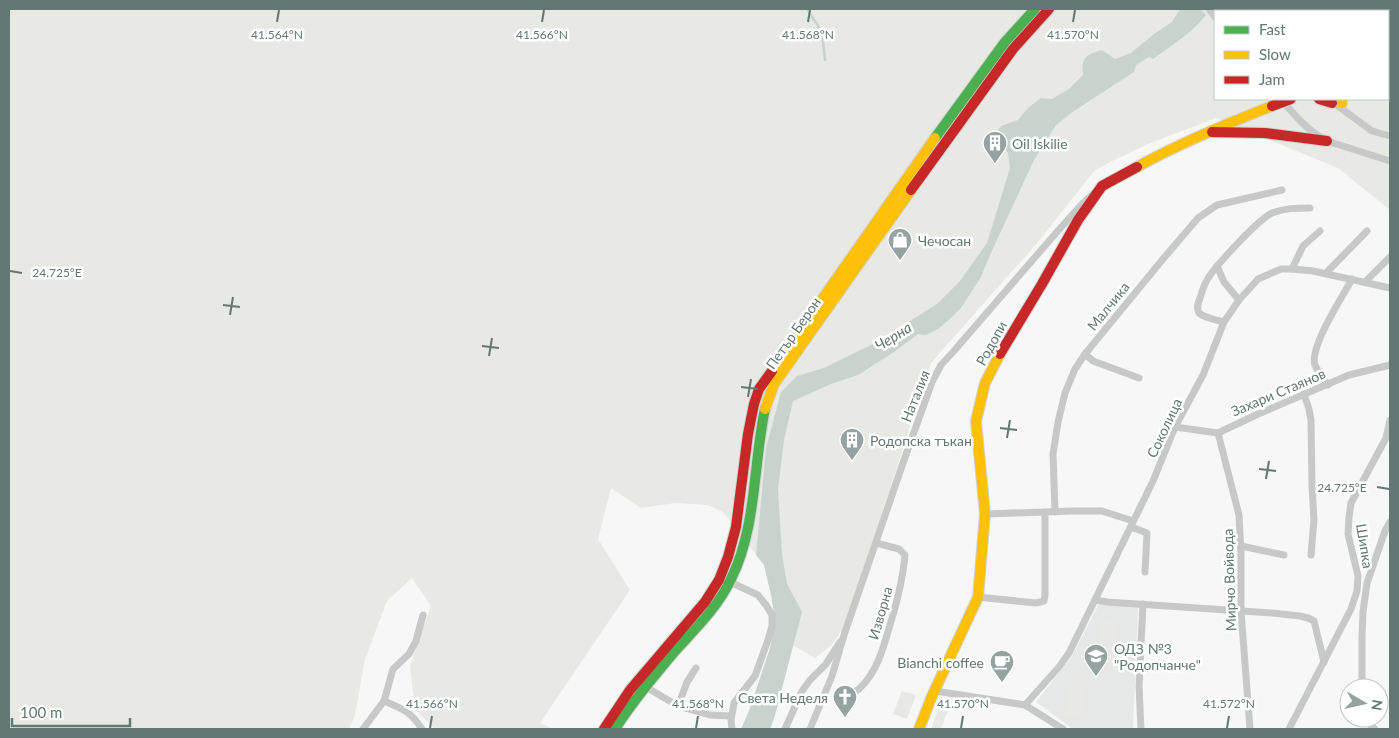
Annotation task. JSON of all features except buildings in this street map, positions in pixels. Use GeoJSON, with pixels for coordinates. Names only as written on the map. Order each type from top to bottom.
{"type":"FeatureCollection","features":[{"type":"Feature","properties":{"kind":"main road","name":"Петър Берон"},"geometry":{"type":"LineString","coordinates":[[604,729],[625,698],[700,608],[720,579],[736,530],[750,424],[754,400],[759,389],[952,114],[1005,42],[1035,9]]}},
{"type":"Feature","properties":{"kind":"main road","name":"Петър Берон"},"geometry":{"type":"LineString","coordinates":[[615,729],[646,687],[713,608],[736,570],[744,542],[764,413],[769,393],[774,384],[1013,49],[1049,9]]}},
{"type":"Feature","properties":{"kind":"main road","name":"Родопи"},"geometry":{"type":"LineString","coordinates":[[919,729],[978,597],[985,514],[976,420],[985,383],[999,354],[1078,220],[1102,186],[1165,151],[1206,132],[1287,100]]}},
{"type":"Feature","properties":{"kind":"main road"},"geometry":{"type":"LineString","coordinates":[[1206,132],[1265,133],[1327,142]]}},
{"type":"Feature","properties":{"kind":"street"},"geometry":{"type":"LineString","coordinates":[[1282,100],[1306,128],[1327,142],[1390,161]]}},
{"type":"Feature","properties":{"kind":"street"},"geometry":{"type":"LineString","coordinates":[[1337,100],[1348,114],[1372,131],[1390,136]]}},
{"type":"Feature","properties":{"kind":"street","name":"Наталия"},"geometry":{"type":"LineString","coordinates":[[810,729],[832,676],[844,635],[903,463],[932,382],[941,365],[1082,204],[1102,186]]}},
{"type":"Feature","properties":{"kind":"street","name":"Малчика"},"geometry":{"type":"LineString","coordinates":[[1055,512],[1053,454],[1058,422],[1065,393],[1075,369],[1085,354],[1152,271],[1198,218],[1217,205],[1282,190]]}},
{"type":"Feature","properties":{"kind":"street"},"geometry":{"type":"LineString","coordinates":[[1224,322],[1201,314],[1198,310],[1201,294],[1217,266],[1258,223],[1271,214],[1287,208],[1310,208]]}},
{"type":"Feature","properties":{"kind":"street"},"geometry":{"type":"LineString","coordinates":[[1292,269],[1303,246],[1320,231]]}},
{"type":"Feature","properties":{"kind":"street"},"geometry":{"type":"LineString","coordinates":[[1326,273],[1367,231]]}},
{"type":"Feature","properties":{"kind":"street"},"geometry":{"type":"LineString","coordinates":[[1365,282],[1390,257]]}},
{"type":"Feature","properties":{"kind":"street"},"geometry":{"type":"LineString","coordinates":[[1217,266],[1224,282],[1239,300]]}},
{"type":"Feature","properties":{"kind":"street","name":"Соколица"},"geometry":{"type":"LineString","coordinates":[[1025,705],[1069,653],[1153,481],[1175,427],[1203,375],[1224,322],[1239,300],[1258,279],[1281,269],[1326,273],[1390,288]]}},
{"type":"Feature","properties":{"kind":"street"},"geometry":{"type":"LineString","coordinates":[[1328,385],[1316,365],[1314,356],[1324,330],[1352,279]]}},
{"type":"Feature","properties":{"kind":"street"},"geometry":{"type":"LineString","coordinates":[[1085,354],[1093,361],[1139,378]]}},
{"type":"Feature","properties":{"kind":"street","name":"Захари Стаянов"},"geometry":{"type":"LineString","coordinates":[[1218,432],[1349,375],[1390,365]]}},
{"type":"Feature","properties":{"kind":"street"},"geometry":{"type":"LineString","coordinates":[[1304,394],[1311,420],[1314,520],[1311,555]]}},
{"type":"Feature","properties":{"kind":"street","name":"Шипка"},"geometry":{"type":"LineString","coordinates":[[1289,729],[1351,609],[1357,591],[1358,576],[1348,534],[1351,503],[1386,438],[1390,420]]}},
{"type":"Feature","properties":{"kind":"street"},"geometry":{"type":"LineString","coordinates":[[1175,427],[1218,432]]}},
{"type":"Feature","properties":{"kind":"street","name":"Мирчо Войвода"},"geometry":{"type":"LineString","coordinates":[[1218,432],[1239,515],[1241,611],[1250,729]]}},
{"type":"Feature","properties":{"kind":"street"},"geometry":{"type":"LineString","coordinates":[[985,514],[1102,511],[1148,533],[1145,572]]}},
{"type":"Feature","properties":{"kind":"street"},"geometry":{"type":"LineString","coordinates":[[978,597],[1036,603],[1044,601],[1045,512]]}},
{"type":"Feature","properties":{"kind":"street"},"geometry":{"type":"LineString","coordinates":[[1362,678],[1363,612],[1367,583],[1384,531],[1390,522]]}},
{"type":"Feature","properties":{"kind":"street","name":"Изворна"},"geometry":{"type":"LineString","coordinates":[[848,697],[860,689],[877,664],[900,592],[905,555],[899,549],[876,543]]}},
{"type":"Feature","properties":{"kind":"street"},"geometry":{"type":"LineString","coordinates":[[1240,546],[1284,556]]}},
{"type":"Feature","properties":{"kind":"street"},"geometry":{"type":"LineString","coordinates":[[730,582],[758,595],[772,615],[772,626],[755,676],[734,703],[731,716],[732,729]]}},
{"type":"Feature","properties":{"kind":"street"},"geometry":{"type":"LineString","coordinates":[[1095,600],[1272,613],[1308,618],[1314,621],[1324,662]]}},
{"type":"Feature","properties":{"kind":"street"},"geometry":{"type":"LineString","coordinates":[[1141,729],[1139,686],[1143,604]]}},
{"type":"Feature","properties":{"kind":"street"},"geometry":{"type":"LineString","coordinates":[[363,729],[384,702],[393,670],[409,654],[416,640],[423,615]]}},
{"type":"Feature","properties":{"kind":"street","name":"Наталия"},"geometry":{"type":"LineString","coordinates":[[785,729],[802,691],[826,664],[844,635]]}},
{"type":"Feature","properties":{"kind":"street"},"geometry":{"type":"LineString","coordinates":[[678,706],[687,682],[696,668]]}},
{"type":"Feature","properties":{"kind":"street"},"geometry":{"type":"LineString","coordinates":[[646,687],[678,706],[710,715],[731,716]]}},
{"type":"Feature","properties":{"kind":"street"},"geometry":{"type":"LineString","coordinates":[[935,691],[1025,705],[1063,729]]}},
{"type":"Feature","properties":{"kind":"street"},"geometry":{"type":"LineString","coordinates":[[384,702],[407,711],[422,729]]}},
{"type":"Feature","properties":{"kind":"shaded area"},"geometry":{"type":"Polygon","coordinates":[[[9,9],[1390,9],[1390,210],[1338,168],[1216,118],[1148,144],[1094,171],[1038,242],[931,363],[846,623],[832,645],[815,658],[794,646],[771,595],[764,565],[723,512],[707,505],[675,503],[641,508],[611,488],[598,539],[630,590],[540,723],[553,729],[435,729],[415,709],[410,666],[431,606],[412,578],[387,601],[365,659],[355,715],[349,729],[9,729],[9,9]]]}},
{"type":"Feature","properties":{"kind":"shaded area","name":"ОДЗ №3 \"Родопчанче\""},"geometry":{"type":"Polygon","coordinates":[[[1099,604],[1138,607],[1133,729],[1073,729],[1036,702],[1071,658],[1099,604]]]}},
{"type":"Feature","properties":{"kind":"shaded area"},"geometry":{"type":"Polygon","coordinates":[[[1101,621],[1118,622],[1114,670],[1097,669],[1101,621]]]}},
{"type":"Feature","properties":{"kind":"shaded area"},"geometry":{"type":"Polygon","coordinates":[[[1072,670],[1088,672],[1082,719],[1065,717],[1072,670]]]}},
{"type":"Feature","properties":{"kind":"shaded area"},"geometry":{"type":"Polygon","coordinates":[[[902,691],[916,695],[907,719],[893,714],[902,691]]]}},
{"type":"Feature","properties":{"kind":"shaded area"},"geometry":{"type":"Polygon","coordinates":[[[942,698],[951,702],[941,729],[931,729],[942,698]]]}},
{"type":"Feature","properties":{"kind":"water","name":"Черна"},"geometry":{"type":"Polygon","coordinates":[[[1180,9],[1201,9],[1206,15],[1194,28],[1174,44],[1153,59],[1149,57],[1136,65],[1134,72],[1056,125],[1034,160],[981,277],[961,308],[938,329],[926,335],[918,334],[858,375],[831,384],[793,401],[784,440],[778,489],[782,554],[787,584],[802,612],[770,729],[741,729],[770,648],[775,621],[764,565],[756,555],[766,448],[781,392],[797,376],[824,368],[875,343],[937,304],[960,281],[987,243],[1010,168],[1008,153],[994,136],[1001,126],[1018,120],[1029,107],[1041,98],[1052,99],[1069,89],[1083,75],[1084,60],[1088,55],[1102,50],[1115,59],[1131,53],[1172,22],[1180,9]]]}},
{"type":"Feature","properties":{"kind":"waterway"},"geometry":{"type":"LineString","coordinates":[[807,9],[822,32],[825,60]]}},
{"type":"Feature","properties":{"kind":"traffic: fast"},"geometry":{"type":"LineString","coordinates":[[935,138],[1005,42],[1035,9]]}},
{"type":"Feature","properties":{"kind":"traffic: fast"},"geometry":{"type":"LineString","coordinates":[[615,729],[652,679],[720,599],[731,579],[746,538],[765,409]]}},
{"type":"Feature","properties":{"kind":"traffic: slow"},"geometry":{"type":"LineString","coordinates":[[1137,167],[1203,134],[1272,106]]}},
{"type":"Feature","properties":{"kind":"traffic: slow"},"geometry":{"type":"LineString","coordinates":[[772,371],[935,138]]}},
{"type":"Feature","properties":{"kind":"traffic: slow"},"geometry":{"type":"LineString","coordinates":[[765,409],[774,384],[911,190]]}},
{"type":"Feature","properties":{"kind":"traffic: slow"},"geometry":{"type":"LineString","coordinates":[[919,729],[932,696],[978,597],[985,514],[976,421],[985,383],[1000,354]]}},
{"type":"Feature","properties":{"kind":"traffic: jam"},"geometry":{"type":"LineString","coordinates":[[911,190],[1013,49],[1049,9]]}},
{"type":"Feature","properties":{"kind":"traffic: jam"},"geometry":{"type":"LineString","coordinates":[[1272,106],[1288,100]]}},
{"type":"Feature","properties":{"kind":"traffic: jam"},"geometry":{"type":"LineString","coordinates":[[1322,100],[1332,103]]}},
{"type":"Feature","properties":{"kind":"traffic: jam"},"geometry":{"type":"LineString","coordinates":[[1212,132],[1265,133],[1327,141]]}},
{"type":"Feature","properties":{"kind":"traffic: jam"},"geometry":{"type":"LineString","coordinates":[[1000,354],[1078,220],[1102,186],[1137,167]]}},
{"type":"Feature","properties":{"kind":"traffic: jam"},"geometry":{"type":"LineString","coordinates":[[604,729],[630,690],[705,602],[719,580],[728,557],[736,527],[748,434],[754,404],[759,389],[772,371]]}},
{"type":"Feature","properties":{"kind":"place","name":"Oil Iskilie"},"geometry":{"type":"Point","coordinates":[995,164]}},
{"type":"Feature","properties":{"kind":"place","name":"Чечосан"},"geometry":{"type":"Point","coordinates":[900,261]}},
{"type":"Feature","properties":{"kind":"place","name":"Родопска тъкан"},"geometry":{"type":"Point","coordinates":[852,461]}},
{"type":"Feature","properties":{"kind":"place","name":"ОДЗ №3 \"Родопчанче\""},"geometry":{"type":"Point","coordinates":[1096,677]}},
{"type":"Feature","properties":{"kind":"place","name":"Bianchi coffee"},"geometry":{"type":"Point","coordinates":[1002,683]}},
{"type":"Feature","properties":{"kind":"place","name":"Света Неделя"},"geometry":{"type":"Point","coordinates":[845,718]}}]}
